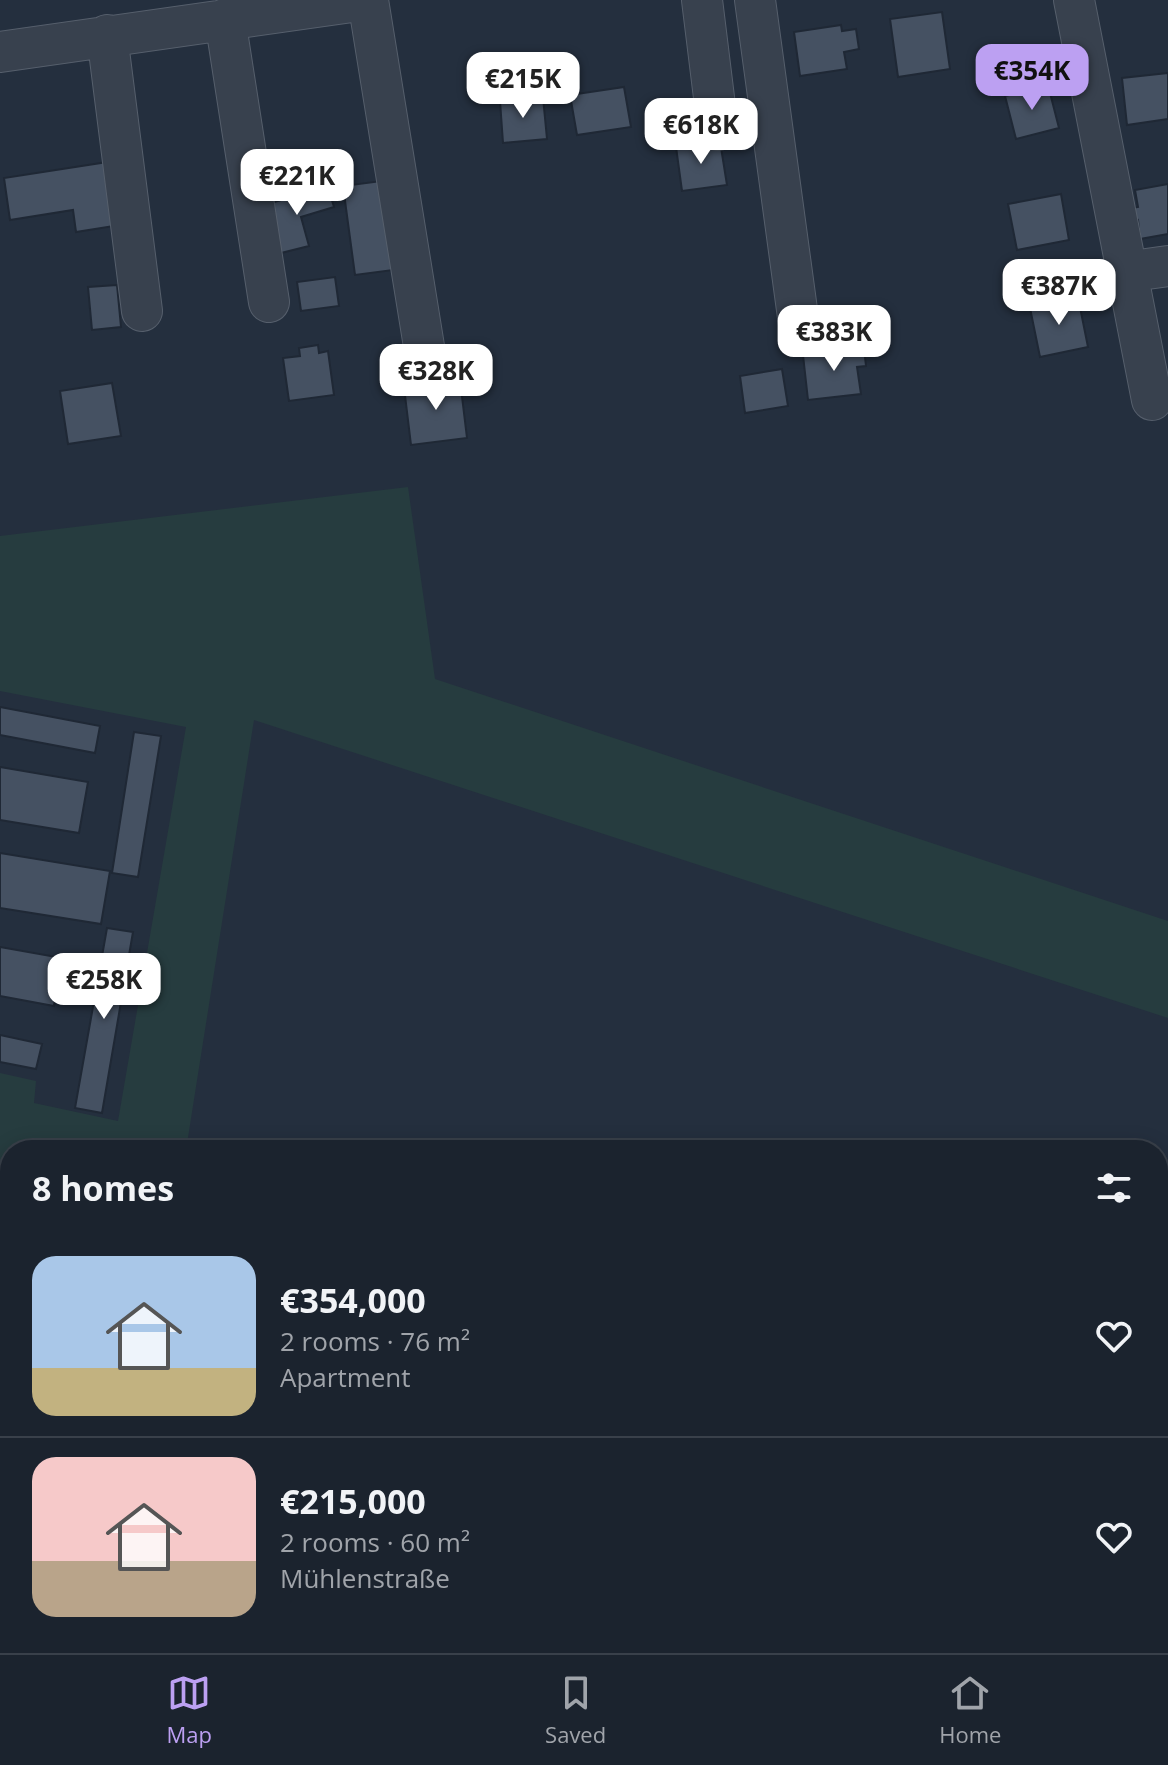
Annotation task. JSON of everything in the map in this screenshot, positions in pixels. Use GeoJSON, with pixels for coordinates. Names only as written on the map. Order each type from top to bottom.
{"type":"FeatureCollection","features":[{"type":"Feature","properties":{"kind":"street"},"geometry":{"type":"LineString","coordinates":[[0,52],[367,0],[427,365]]}},
{"type":"Feature","properties":{"kind":"street"},"geometry":{"type":"LineString","coordinates":[[702,0],[718,130]]}},
{"type":"Feature","properties":{"kind":"street"},"geometry":{"type":"LineString","coordinates":[[755,0],[800,332]]}},
{"type":"Feature","properties":{"kind":"street"},"geometry":{"type":"LineString","coordinates":[[1074,0],[1152,400]]}},
{"type":"Feature","properties":{"kind":"street"},"geometry":{"type":"LineString","coordinates":[[225,19],[269,302]]}},
{"type":"Feature","properties":{"kind":"street"},"geometry":{"type":"LineString","coordinates":[[107,35],[142,311]]}},
{"type":"Feature","properties":{"kind":"street"},"geometry":{"type":"LineString","coordinates":[[1125,272],[1168,266]]}},
{"type":"Feature","properties":{"kind":"green space"},"geometry":{"type":"Polygon","coordinates":[[[408,487],[435,679],[1168,921],[1168,1018],[254,720],[188,1140],[0,1140],[0,1073],[36,1081],[34,1103],[118,1121],[186,727],[0,691],[0,536],[408,487]]]}},
{"type":"Feature","properties":{"kind":"building"},"geometry":{"type":"Polygon","coordinates":[[[942,12],[950,69],[898,77],[890,19],[942,12]]]}},
{"type":"Feature","properties":{"kind":"building"},"geometry":{"type":"Polygon","coordinates":[[[841,25],[842,31],[856,29],[859,49],[844,52],[847,69],[800,76],[794,32],[841,25]]]}},
{"type":"Feature","properties":{"kind":"building"},"geometry":{"type":"Polygon","coordinates":[[[1168,73],[1168,119],[1127,125],[1122,78],[1168,73]]]}},
{"type":"Feature","properties":{"kind":"building"},"geometry":{"type":"Polygon","coordinates":[[[1048,85],[1059,128],[1016,139],[1005,96],[1048,85]]]}},
{"type":"Feature","properties":{"kind":"building"},"geometry":{"type":"Polygon","coordinates":[[[624,87],[631,127],[577,135],[570,95],[624,87]]]}},
{"type":"Feature","properties":{"kind":"building"},"geometry":{"type":"Polygon","coordinates":[[[543,97],[547,139],[503,143],[500,101],[543,97]]]}},
{"type":"Feature","properties":{"kind":"building"},"geometry":{"type":"Polygon","coordinates":[[[720,141],[727,185],[682,191],[676,147],[720,141]]]}},
{"type":"Feature","properties":{"kind":"building"},"geometry":{"type":"Polygon","coordinates":[[[114,161],[114,226],[76,232],[73,210],[10,220],[4,178],[114,161]]]}},
{"type":"Feature","properties":{"kind":"building"},"geometry":{"type":"Polygon","coordinates":[[[389,180],[401,269],[355,275],[343,186],[389,180]]]}},
{"type":"Feature","properties":{"kind":"building"},"geometry":{"type":"Polygon","coordinates":[[[1168,184],[1168,234],[1140,239],[1138,220],[1128,222],[1126,209],[1138,207],[1135,190],[1168,184]]]}},
{"type":"Feature","properties":{"kind":"building"},"geometry":{"type":"Polygon","coordinates":[[[328,187],[334,207],[301,217],[309,246],[281,253],[267,204],[328,187]]]}},
{"type":"Feature","properties":{"kind":"building"},"geometry":{"type":"Polygon","coordinates":[[[1061,194],[1069,240],[1017,250],[1008,204],[1061,194]]]}},
{"type":"Feature","properties":{"kind":"building"},"geometry":{"type":"Polygon","coordinates":[[[335,277],[339,306],[301,311],[297,282],[335,277]]]}},
{"type":"Feature","properties":{"kind":"building"},"geometry":{"type":"Polygon","coordinates":[[[117,285],[121,327],[92,330],[88,287],[117,285]]]}},
{"type":"Feature","properties":{"kind":"building"},"geometry":{"type":"Polygon","coordinates":[[[1078,297],[1088,347],[1040,357],[1030,308],[1078,297]]]}},
{"type":"Feature","properties":{"kind":"building"},"geometry":{"type":"Polygon","coordinates":[[[318,345],[319,353],[328,351],[334,395],[289,401],[283,358],[300,356],[299,348],[318,345]]]}},
{"type":"Feature","properties":{"kind":"building"},"geometry":{"type":"Polygon","coordinates":[[[864,348],[866,366],[857,367],[861,394],[808,400],[803,355],[864,348]]]}},
{"type":"Feature","properties":{"kind":"building"},"geometry":{"type":"Polygon","coordinates":[[[782,369],[788,406],[745,413],[740,376],[782,369]]]}},
{"type":"Feature","properties":{"kind":"building"},"geometry":{"type":"Polygon","coordinates":[[[460,380],[467,438],[411,445],[404,387],[460,380]]]}},
{"type":"Feature","properties":{"kind":"building"},"geometry":{"type":"Polygon","coordinates":[[[112,383],[121,436],[68,444],[60,391],[112,383]]]}},
{"type":"Feature","properties":{"kind":"building"},"geometry":{"type":"Polygon","coordinates":[[[0,707],[100,726],[95,753],[0,735],[0,707]]]}},
{"type":"Feature","properties":{"kind":"building"},"geometry":{"type":"Polygon","coordinates":[[[134,732],[161,736],[138,877],[112,873],[134,732]]]}},
{"type":"Feature","properties":{"kind":"building"},"geometry":{"type":"Polygon","coordinates":[[[0,767],[88,782],[79,833],[0,820],[0,767]]]}},
{"type":"Feature","properties":{"kind":"building"},"geometry":{"type":"Polygon","coordinates":[[[0,853],[110,871],[101,924],[0,908],[0,853]]]}},
{"type":"Feature","properties":{"kind":"building"},"geometry":{"type":"Polygon","coordinates":[[[107,928],[133,932],[102,1113],[75,1108],[107,928]]]}},
{"type":"Feature","properties":{"kind":"building"},"geometry":{"type":"Polygon","coordinates":[[[0,947],[62,958],[54,1006],[0,996],[0,947]]]}},
{"type":"Feature","properties":{"kind":"building"},"geometry":{"type":"Polygon","coordinates":[[[0,1035],[42,1044],[36,1069],[0,1062],[0,1035]]]}}]}
